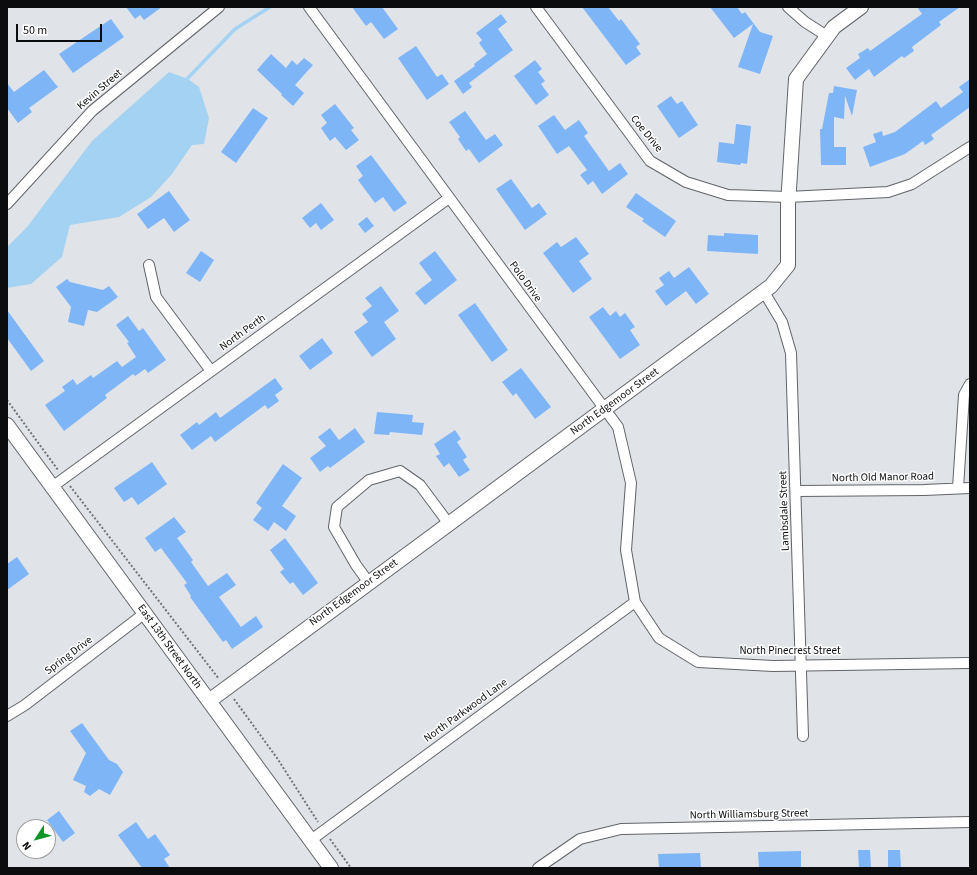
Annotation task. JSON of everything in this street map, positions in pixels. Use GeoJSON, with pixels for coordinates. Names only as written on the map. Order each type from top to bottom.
{"type":"FeatureCollection","features":[{"type":"Feature","properties":{"kind":"street","name":"Kevin Street"},"geometry":{"type":"LineString","coordinates":[[7,204],[92,111],[219,7]]}},
{"type":"Feature","properties":{"kind":"street","name":"Polo Drive"},"geometry":{"type":"LineString","coordinates":[[309,7],[618,427],[631,483],[626,550],[635,602]]}},
{"type":"Feature","properties":{"kind":"street","name":"Coe Drive"},"geometry":{"type":"LineString","coordinates":[[536,7],[650,161],[686,182],[728,195],[788,197],[888,192],[912,184],[970,148]]}},
{"type":"Feature","properties":{"kind":"street"},"geometry":{"type":"LineString","coordinates":[[788,7],[805,22],[828,36]]}},
{"type":"Feature","properties":{"kind":"street","name":"North Edgemoor Street"},"geometry":{"type":"LineString","coordinates":[[209,701],[771,286],[788,265],[788,197],[796,79],[834,27],[861,7]]}},
{"type":"Feature","properties":{"kind":"street","name":"North Perth"},"geometry":{"type":"LineString","coordinates":[[52,487],[449,198]]}},
{"type":"Feature","properties":{"kind":"street"},"geometry":{"type":"LineString","coordinates":[[149,265],[156,297],[211,371]]}},
{"type":"Feature","properties":{"kind":"street","name":"Lambsdale Street"},"geometry":{"type":"LineString","coordinates":[[764,292],[782,322],[791,353],[803,736]]}},
{"type":"Feature","properties":{"kind":"street"},"geometry":{"type":"LineString","coordinates":[[958,488],[964,395],[970,384]]}},
{"type":"Feature","properties":{"kind":"street","name":"East 13th Street North"},"geometry":{"type":"LineString","coordinates":[[7,425],[331,868]]}},
{"type":"Feature","properties":{"kind":"street"},"geometry":{"type":"LineString","coordinates":[[369,583],[356,565],[334,527],[337,507],[369,480],[400,471],[420,485],[448,524]]}},
{"type":"Feature","properties":{"kind":"street","name":"North Old Manor Road"},"geometry":{"type":"LineString","coordinates":[[796,492],[970,488]]}},
{"type":"Feature","properties":{"kind":"street","name":"North Pinecrest Street"},"geometry":{"type":"LineString","coordinates":[[635,602],[659,638],[698,662],[773,666],[970,663]]}},
{"type":"Feature","properties":{"kind":"street","name":"North Parkwood Lane"},"geometry":{"type":"LineString","coordinates":[[310,840],[635,602]]}},
{"type":"Feature","properties":{"kind":"street","name":"Spring Drive"},"geometry":{"type":"LineString","coordinates":[[7,716],[25,705],[145,613]]}},
{"type":"Feature","properties":{"kind":"street","name":"North Williamsburg Street"},"geometry":{"type":"LineString","coordinates":[[538,868],[580,839],[621,829],[970,822]]}},
{"type":"Feature","properties":{"kind":"path"},"geometry":{"type":"LineString","coordinates":[[7,400],[64,478],[226,688],[277,758],[351,868]]}},
{"type":"Feature","properties":{"kind":"water"},"geometry":{"type":"Polygon","coordinates":[[[169,72],[188,79],[199,87],[209,118],[204,144],[192,145],[172,174],[151,197],[119,217],[70,225],[62,257],[31,284],[7,288],[7,247],[27,227],[92,141],[169,72]]]}},
{"type":"Feature","properties":{"kind":"building"},"geometry":{"type":"Polygon","coordinates":[[[126,7],[162,7],[144,20],[140,15],[135,19],[126,7]]]}},
{"type":"Feature","properties":{"kind":"building"},"geometry":{"type":"Polygon","coordinates":[[[352,7],[382,7],[398,29],[384,39],[371,22],[366,26],[352,7]]]}},
{"type":"Feature","properties":{"kind":"building"},"geometry":{"type":"Polygon","coordinates":[[[582,7],[608,7],[619,21],[621,19],[640,44],[636,47],[641,54],[626,65],[582,7]]]}},
{"type":"Feature","properties":{"kind":"building"},"geometry":{"type":"Polygon","coordinates":[[[710,7],[737,7],[742,14],[745,12],[760,32],[773,36],[760,74],[738,67],[753,24],[734,38],[710,7]]]}},
{"type":"Feature","properties":{"kind":"building"},"geometry":{"type":"Polygon","coordinates":[[[917,7],[960,7],[939,22],[941,25],[912,47],[914,51],[904,58],[902,56],[874,77],[869,69],[855,80],[846,68],[860,58],[858,54],[868,48],[870,51],[922,14],[917,7]]]}},
{"type":"Feature","properties":{"kind":"building"},"geometry":{"type":"Polygon","coordinates":[[[501,14],[507,22],[498,29],[513,50],[469,83],[472,87],[463,94],[454,81],[475,66],[474,64],[487,54],[479,43],[482,40],[476,33],[501,14]]]}},
{"type":"Feature","properties":{"kind":"building"},"geometry":{"type":"Polygon","coordinates":[[[111,19],[124,37],[73,73],[59,54],[111,19]]]}},
{"type":"Feature","properties":{"kind":"building"},"geometry":{"type":"Polygon","coordinates":[[[416,46],[437,77],[442,74],[449,84],[427,100],[398,58],[416,46]]]}},
{"type":"Feature","properties":{"kind":"building"},"geometry":{"type":"Polygon","coordinates":[[[271,54],[286,68],[292,60],[297,65],[304,58],[313,65],[295,85],[304,93],[293,106],[257,70],[271,54]]]}},
{"type":"Feature","properties":{"kind":"building"},"geometry":{"type":"Polygon","coordinates":[[[535,60],[542,69],[538,72],[545,81],[541,84],[549,95],[536,105],[514,76],[535,60]]]}},
{"type":"Feature","properties":{"kind":"building"},"geometry":{"type":"Polygon","coordinates":[[[44,70],[58,87],[29,108],[32,112],[18,123],[7,108],[7,83],[14,92],[44,70]]]}},
{"type":"Feature","properties":{"kind":"building"},"geometry":{"type":"Polygon","coordinates":[[[970,79],[970,107],[931,135],[934,139],[925,145],[923,141],[905,154],[870,167],[863,147],[876,142],[873,134],[882,131],[883,136],[895,132],[936,101],[941,108],[963,92],[959,87],[970,79]]]}},
{"type":"Feature","properties":{"kind":"building"},"geometry":{"type":"Polygon","coordinates":[[[834,86],[857,90],[852,116],[845,96],[844,119],[834,117],[834,147],[846,147],[846,165],[821,165],[820,129],[822,129],[829,93],[833,93],[834,86]]]}},
{"type":"Feature","properties":{"kind":"building"},"geometry":{"type":"Polygon","coordinates":[[[671,96],[677,104],[682,101],[698,125],[679,138],[657,106],[671,96]]]}},
{"type":"Feature","properties":{"kind":"building"},"geometry":{"type":"Polygon","coordinates":[[[335,104],[354,128],[351,130],[359,140],[346,150],[335,137],[330,141],[321,128],[327,123],[321,115],[335,104]]]}},
{"type":"Feature","properties":{"kind":"building"},"geometry":{"type":"Polygon","coordinates":[[[253,108],[268,118],[236,163],[221,152],[253,108]]]}},
{"type":"Feature","properties":{"kind":"building"},"geometry":{"type":"Polygon","coordinates":[[[465,111],[486,140],[495,134],[503,145],[479,163],[469,149],[466,151],[458,139],[460,137],[449,122],[465,111]]]}},
{"type":"Feature","properties":{"kind":"building"},"geometry":{"type":"Polygon","coordinates":[[[554,115],[565,130],[579,120],[588,133],[584,136],[609,171],[620,163],[628,174],[602,194],[593,181],[588,185],[580,175],[587,170],[569,146],[557,154],[538,126],[554,115]]]}},
{"type":"Feature","properties":{"kind":"building"},"geometry":{"type":"Polygon","coordinates":[[[736,124],[751,126],[747,164],[741,163],[740,165],[717,162],[719,142],[734,144],[736,124]]]}},
{"type":"Feature","properties":{"kind":"building"},"geometry":{"type":"Polygon","coordinates":[[[371,155],[407,203],[394,212],[383,197],[375,203],[358,180],[363,176],[356,166],[371,155]]]}},
{"type":"Feature","properties":{"kind":"building"},"geometry":{"type":"Polygon","coordinates":[[[511,179],[532,208],[539,203],[547,214],[525,230],[496,189],[511,179]]]}},
{"type":"Feature","properties":{"kind":"building"},"geometry":{"type":"Polygon","coordinates":[[[169,191],[190,220],[174,232],[164,218],[148,229],[137,214],[169,191]]]}},
{"type":"Feature","properties":{"kind":"building"},"geometry":{"type":"Polygon","coordinates":[[[636,193],[676,221],[665,237],[642,221],[644,219],[626,207],[636,193]]]}},
{"type":"Feature","properties":{"kind":"building"},"geometry":{"type":"Polygon","coordinates":[[[321,203],[334,220],[321,230],[316,223],[310,228],[302,218],[321,203]]]}},
{"type":"Feature","properties":{"kind":"building"},"geometry":{"type":"Polygon","coordinates":[[[367,217],[374,226],[365,233],[358,224],[367,217]]]}},
{"type":"Feature","properties":{"kind":"building"},"geometry":{"type":"Polygon","coordinates":[[[724,233],[758,235],[758,254],[707,251],[708,235],[724,236],[724,233]]]}},
{"type":"Feature","properties":{"kind":"building"},"geometry":{"type":"Polygon","coordinates":[[[576,237],[589,254],[579,261],[592,279],[573,293],[543,253],[557,242],[561,247],[576,237]]]}},
{"type":"Feature","properties":{"kind":"building"},"geometry":{"type":"Polygon","coordinates":[[[201,251],[214,260],[200,282],[186,273],[201,251]]]}},
{"type":"Feature","properties":{"kind":"building"},"geometry":{"type":"Polygon","coordinates":[[[435,251],[457,280],[425,305],[415,293],[432,280],[419,263],[435,251]]]}},
{"type":"Feature","properties":{"kind":"building"},"geometry":{"type":"Polygon","coordinates":[[[689,267],[709,294],[696,304],[686,291],[666,306],[655,291],[664,285],[659,278],[669,271],[674,278],[689,267]]]}},
{"type":"Feature","properties":{"kind":"building"},"geometry":{"type":"Polygon","coordinates":[[[67,279],[70,282],[103,290],[109,286],[118,297],[97,312],[88,310],[84,326],[68,322],[71,307],[56,287],[67,279]]]}},
{"type":"Feature","properties":{"kind":"building"},"geometry":{"type":"Polygon","coordinates":[[[381,286],[399,311],[384,322],[396,339],[372,357],[354,332],[368,322],[362,314],[372,306],[365,298],[381,286]]]}},
{"type":"Feature","properties":{"kind":"building"},"geometry":{"type":"Polygon","coordinates":[[[475,303],[508,350],[492,362],[458,315],[475,303]]]}},
{"type":"Feature","properties":{"kind":"building"},"geometry":{"type":"Polygon","coordinates":[[[603,307],[610,316],[616,311],[620,317],[625,313],[635,327],[630,330],[640,345],[620,359],[589,317],[603,307]]]}},
{"type":"Feature","properties":{"kind":"building"},"geometry":{"type":"Polygon","coordinates":[[[7,310],[44,361],[31,371],[7,338],[7,310]]]}},
{"type":"Feature","properties":{"kind":"building"},"geometry":{"type":"Polygon","coordinates":[[[128,316],[139,331],[143,328],[166,360],[148,373],[145,369],[135,376],[133,374],[105,395],[107,398],[64,431],[45,405],[65,391],[62,387],[73,379],[77,385],[91,375],[93,378],[117,361],[122,367],[136,357],[127,343],[129,342],[116,325],[128,316]]]}},
{"type":"Feature","properties":{"kind":"building"},"geometry":{"type":"Polygon","coordinates":[[[322,338],[333,353],[310,370],[299,356],[322,338]]]}},
{"type":"Feature","properties":{"kind":"building"},"geometry":{"type":"Polygon","coordinates":[[[521,368],[551,407],[535,419],[516,393],[513,396],[502,382],[521,368]]]}},
{"type":"Feature","properties":{"kind":"building"},"geometry":{"type":"Polygon","coordinates":[[[275,378],[283,389],[275,395],[279,401],[268,409],[265,405],[215,442],[211,436],[192,450],[180,435],[197,422],[199,425],[216,412],[220,418],[275,378]]]}},
{"type":"Feature","properties":{"kind":"building"},"geometry":{"type":"Polygon","coordinates":[[[377,412],[413,415],[412,422],[424,423],[422,435],[390,432],[389,435],[374,434],[377,412]]]}},
{"type":"Feature","properties":{"kind":"building"},"geometry":{"type":"Polygon","coordinates":[[[330,428],[339,440],[355,428],[365,442],[330,468],[328,466],[320,472],[310,458],[326,446],[318,437],[330,428]]]}},
{"type":"Feature","properties":{"kind":"building"},"geometry":{"type":"Polygon","coordinates":[[[455,430],[461,439],[457,442],[467,457],[463,460],[470,470],[459,477],[449,463],[444,467],[436,456],[440,454],[434,444],[455,430]]]}},
{"type":"Feature","properties":{"kind":"building"},"geometry":{"type":"Polygon","coordinates":[[[152,462],[167,484],[138,505],[132,497],[124,502],[114,488],[152,462]]]}},
{"type":"Feature","properties":{"kind":"building"},"geometry":{"type":"Polygon","coordinates":[[[283,464],[302,478],[282,506],[296,516],[286,531],[274,522],[268,531],[253,520],[262,508],[256,503],[283,464]]]}},
{"type":"Feature","properties":{"kind":"building"},"geometry":{"type":"Polygon","coordinates":[[[174,517],[186,532],[177,538],[193,560],[191,562],[208,586],[227,573],[236,585],[219,597],[241,627],[256,616],[263,627],[232,649],[226,640],[223,642],[190,597],[191,596],[184,585],[187,583],[161,548],[155,552],[145,538],[174,517]]]}},
{"type":"Feature","properties":{"kind":"building"},"geometry":{"type":"Polygon","coordinates":[[[285,538],[318,583],[303,595],[293,582],[290,584],[280,572],[284,569],[270,550],[285,538]]]}},
{"type":"Feature","properties":{"kind":"building"},"geometry":{"type":"Polygon","coordinates":[[[17,557],[29,574],[7,590],[7,564],[17,557]]]}},
{"type":"Feature","properties":{"kind":"building"},"geometry":{"type":"Polygon","coordinates":[[[82,723],[109,760],[117,764],[123,772],[110,795],[99,789],[90,796],[84,792],[86,786],[73,780],[86,753],[70,731],[82,723]]]}},
{"type":"Feature","properties":{"kind":"building"},"geometry":{"type":"Polygon","coordinates":[[[59,811],[75,833],[63,842],[56,832],[56,819],[48,819],[59,811]]]}},
{"type":"Feature","properties":{"kind":"building"},"geometry":{"type":"Polygon","coordinates":[[[136,822],[148,839],[155,834],[170,855],[164,859],[170,868],[142,868],[118,835],[136,822]]]}},
{"type":"Feature","properties":{"kind":"building"},"geometry":{"type":"Polygon","coordinates":[[[858,850],[870,850],[871,868],[859,868],[858,850]]]}},
{"type":"Feature","properties":{"kind":"building"},"geometry":{"type":"Polygon","coordinates":[[[888,850],[900,850],[901,868],[888,868],[888,850]]]}},
{"type":"Feature","properties":{"kind":"building"},"geometry":{"type":"Polygon","coordinates":[[[801,851],[801,868],[759,868],[758,852],[801,851]]]}},
{"type":"Feature","properties":{"kind":"building"},"geometry":{"type":"Polygon","coordinates":[[[700,853],[701,868],[659,868],[658,854],[700,853]]]}},
{"type":"Feature","properties":{"kind":"waterway"},"geometry":{"type":"LineString","coordinates":[[185,81],[235,29],[270,7]]}}]}
